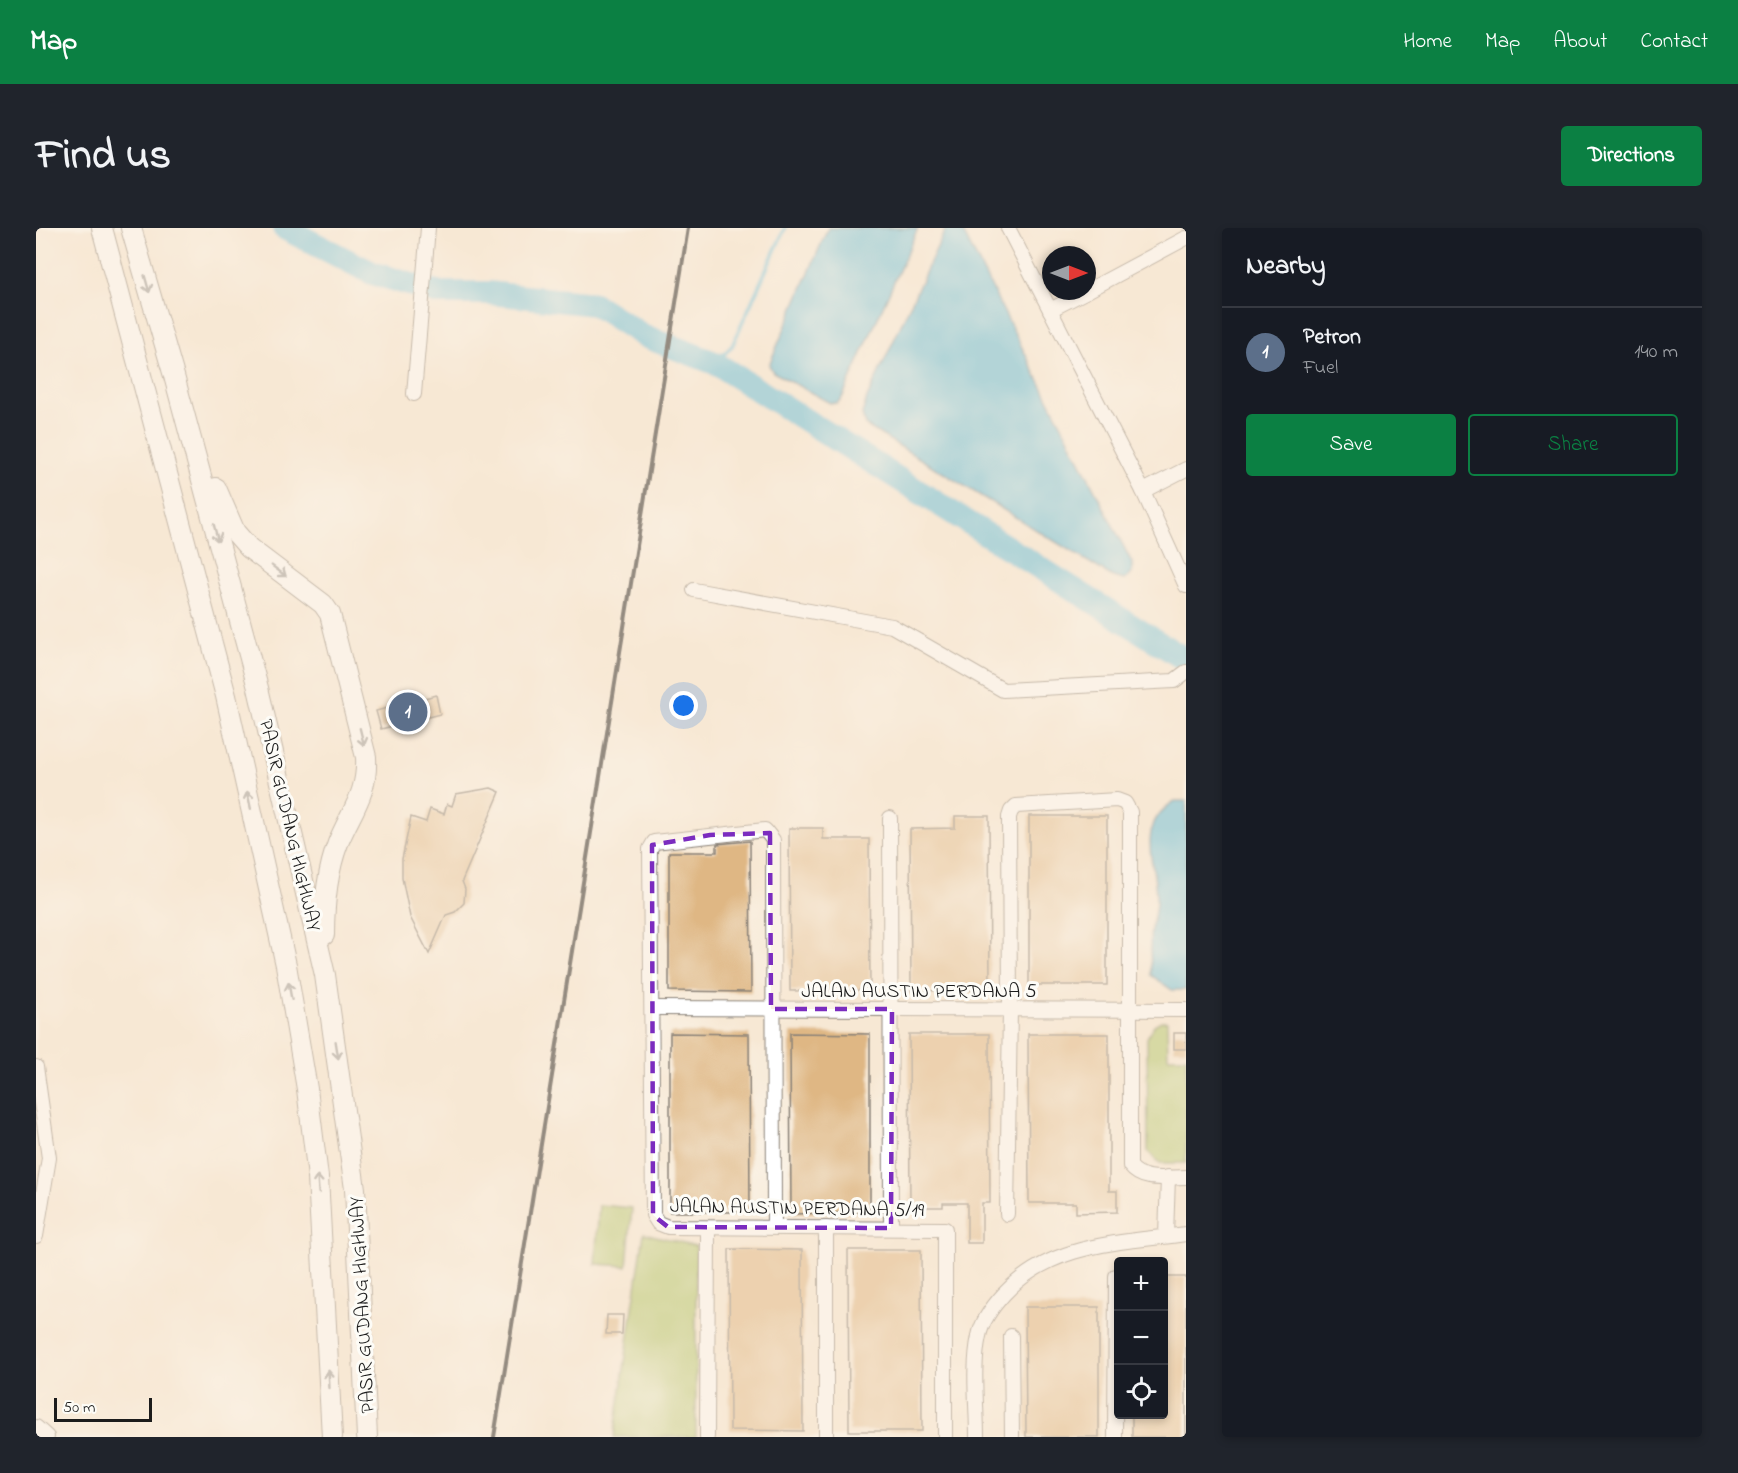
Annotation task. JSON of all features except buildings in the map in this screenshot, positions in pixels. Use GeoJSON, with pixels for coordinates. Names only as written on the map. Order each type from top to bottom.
{"type":"FeatureCollection","features":[{"type":"Feature","properties":{"kind":"highway","name":"PASIR GUDANG HIGHWAY"},"geometry":{"type":"LineString","coordinates":[[131,228],[174,376],[258,688],[325,975],[355,1189],[368,1405],[367,1437]]}},
{"type":"Feature","properties":{"kind":"highway","name":"PASIR GUDANG HIGHWAY"},"geometry":{"type":"LineString","coordinates":[[103,229],[226,696],[286,965],[307,1089],[318,1176],[332,1437]]}},
{"type":"Feature","properties":{"kind":"highway"},"geometry":{"type":"LineString","coordinates":[[174,376],[225,512],[235,532],[249,548],[323,604],[336,630],[366,757],[367,774],[364,791],[338,843],[331,867],[324,925],[325,975]]}},
{"type":"Feature","properties":{"kind":"highway"},"geometry":{"type":"LineString","coordinates":[[368,1405],[373,1437]]}},
{"type":"Feature","properties":{"kind":"street"},"geometry":{"type":"LineString","coordinates":[[414,394],[428,228]]}},
{"type":"Feature","properties":{"kind":"street"},"geometry":{"type":"LineString","coordinates":[[1008,228],[1143,491],[1186,586]]}},
{"type":"Feature","properties":{"kind":"street"},"geometry":{"type":"LineString","coordinates":[[1096,286],[1186,238]]}},
{"type":"Feature","properties":{"kind":"street"},"geometry":{"type":"LineString","coordinates":[[1050,310],[1069,300]]}},
{"type":"Feature","properties":{"kind":"street"},"geometry":{"type":"LineString","coordinates":[[1143,491],[1186,469]]}},
{"type":"Feature","properties":{"kind":"street"},"geometry":{"type":"LineString","coordinates":[[694,590],[892,626],[1003,690],[1174,681],[1186,672]]}},
{"type":"Feature","properties":{"kind":"street"},"geometry":{"type":"LineString","coordinates":[[977,1437],[977,1350],[987,1316],[1011,1286],[1050,1259],[1097,1245],[1176,1235],[1176,1177],[1145,1177],[1138,1175],[1130,1166],[1130,812],[1125,803],[1117,800],[1016,806],[1009,817],[1010,1009],[1006,1214]]}},
{"type":"Feature","properties":{"kind":"street"},"geometry":{"type":"LineString","coordinates":[[890,818],[891,1228]]}},
{"type":"Feature","properties":{"kind":"street"},"geometry":{"type":"LineString","coordinates":[[653,1008],[652,845],[654,842],[765,830],[773,840],[771,1009],[774,1228]]}},
{"type":"Feature","properties":{"kind":"street","name":"JALAN AUSTIN PERDANA 5"},"geometry":{"type":"LineString","coordinates":[[653,1008],[1186,1010]]}},
{"type":"Feature","properties":{"kind":"street","name":"JALAN AUSTIN PERDANA 5/19"},"geometry":{"type":"LineString","coordinates":[[653,1008],[653,1215],[658,1223],[668,1227],[708,1228],[945,1229],[945,1437]]}},
{"type":"Feature","properties":{"kind":"street"},"geometry":{"type":"LineString","coordinates":[[36,1067],[49,1158],[36,1236]]}},
{"type":"Feature","properties":{"kind":"street"},"geometry":{"type":"LineString","coordinates":[[707,1437],[708,1228]]}},
{"type":"Feature","properties":{"kind":"street"},"geometry":{"type":"LineString","coordinates":[[826,1228],[826,1437]]}},
{"type":"Feature","properties":{"kind":"street"},"geometry":{"type":"LineString","coordinates":[[1115,1437],[1116,1311]]}},
{"type":"Feature","properties":{"kind":"street"},"geometry":{"type":"LineString","coordinates":[[1011,1336],[1012,1437]]}},
{"type":"Feature","properties":{"kind":"street"},"geometry":{"type":"LineString","coordinates":[[36,1427],[47,1437]]}},
{"type":"Feature","properties":{"kind":"highlighted area"},"geometry":{"type":"Polygon","coordinates":[[[770,833],[771,1009],[892,1009],[891,1228],[668,1227],[653,1215],[652,845],[710,835],[770,833]]]}},
{"type":"Feature","properties":{"kind":"green space"},"geometry":{"type":"Polygon","coordinates":[[[1167,1021],[1168,1057],[1186,1057],[1186,1163],[1160,1163],[1148,1152],[1147,1038],[1154,1025],[1167,1021]]]}},
{"type":"Feature","properties":{"kind":"green space"},"geometry":{"type":"Polygon","coordinates":[[[599,1205],[632,1208],[627,1266],[595,1264],[599,1205]]]}},
{"type":"Feature","properties":{"kind":"green space"},"geometry":{"type":"Polygon","coordinates":[[[644,1233],[696,1246],[696,1437],[614,1437],[644,1233]]]}},
{"type":"Feature","properties":{"kind":"water"},"geometry":{"type":"Polygon","coordinates":[[[828,228],[918,228],[842,398],[837,403],[830,403],[773,372],[769,365],[828,228]]]}},
{"type":"Feature","properties":{"kind":"water"},"geometry":{"type":"Polygon","coordinates":[[[946,228],[961,228],[1132,563],[1132,573],[1124,580],[1113,577],[865,425],[862,414],[867,398],[946,228]]]}},
{"type":"Feature","properties":{"kind":"water"},"geometry":{"type":"Polygon","coordinates":[[[1175,801],[1186,801],[1186,990],[1172,990],[1151,975],[1150,935],[1155,912],[1156,888],[1150,847],[1151,834],[1154,822],[1162,811],[1175,801]]]}},
{"type":"Feature","properties":{"kind":"waterway"},"geometry":{"type":"LineString","coordinates":[[284,228],[372,273],[439,293],[489,293],[594,304],[644,336],[715,363],[1186,660]]}},
{"type":"Feature","properties":{"kind":"waterway"},"geometry":{"type":"LineString","coordinates":[[715,363],[732,346],[785,228]]}},
{"type":"Feature","properties":{"kind":"railway"},"geometry":{"type":"LineString","coordinates":[[494,1437],[688,228]]}},
{"type":"Feature","properties":{"kind":"place","name":"Petron"},"geometry":{"type":"Point","coordinates":[408,712]}}]}
